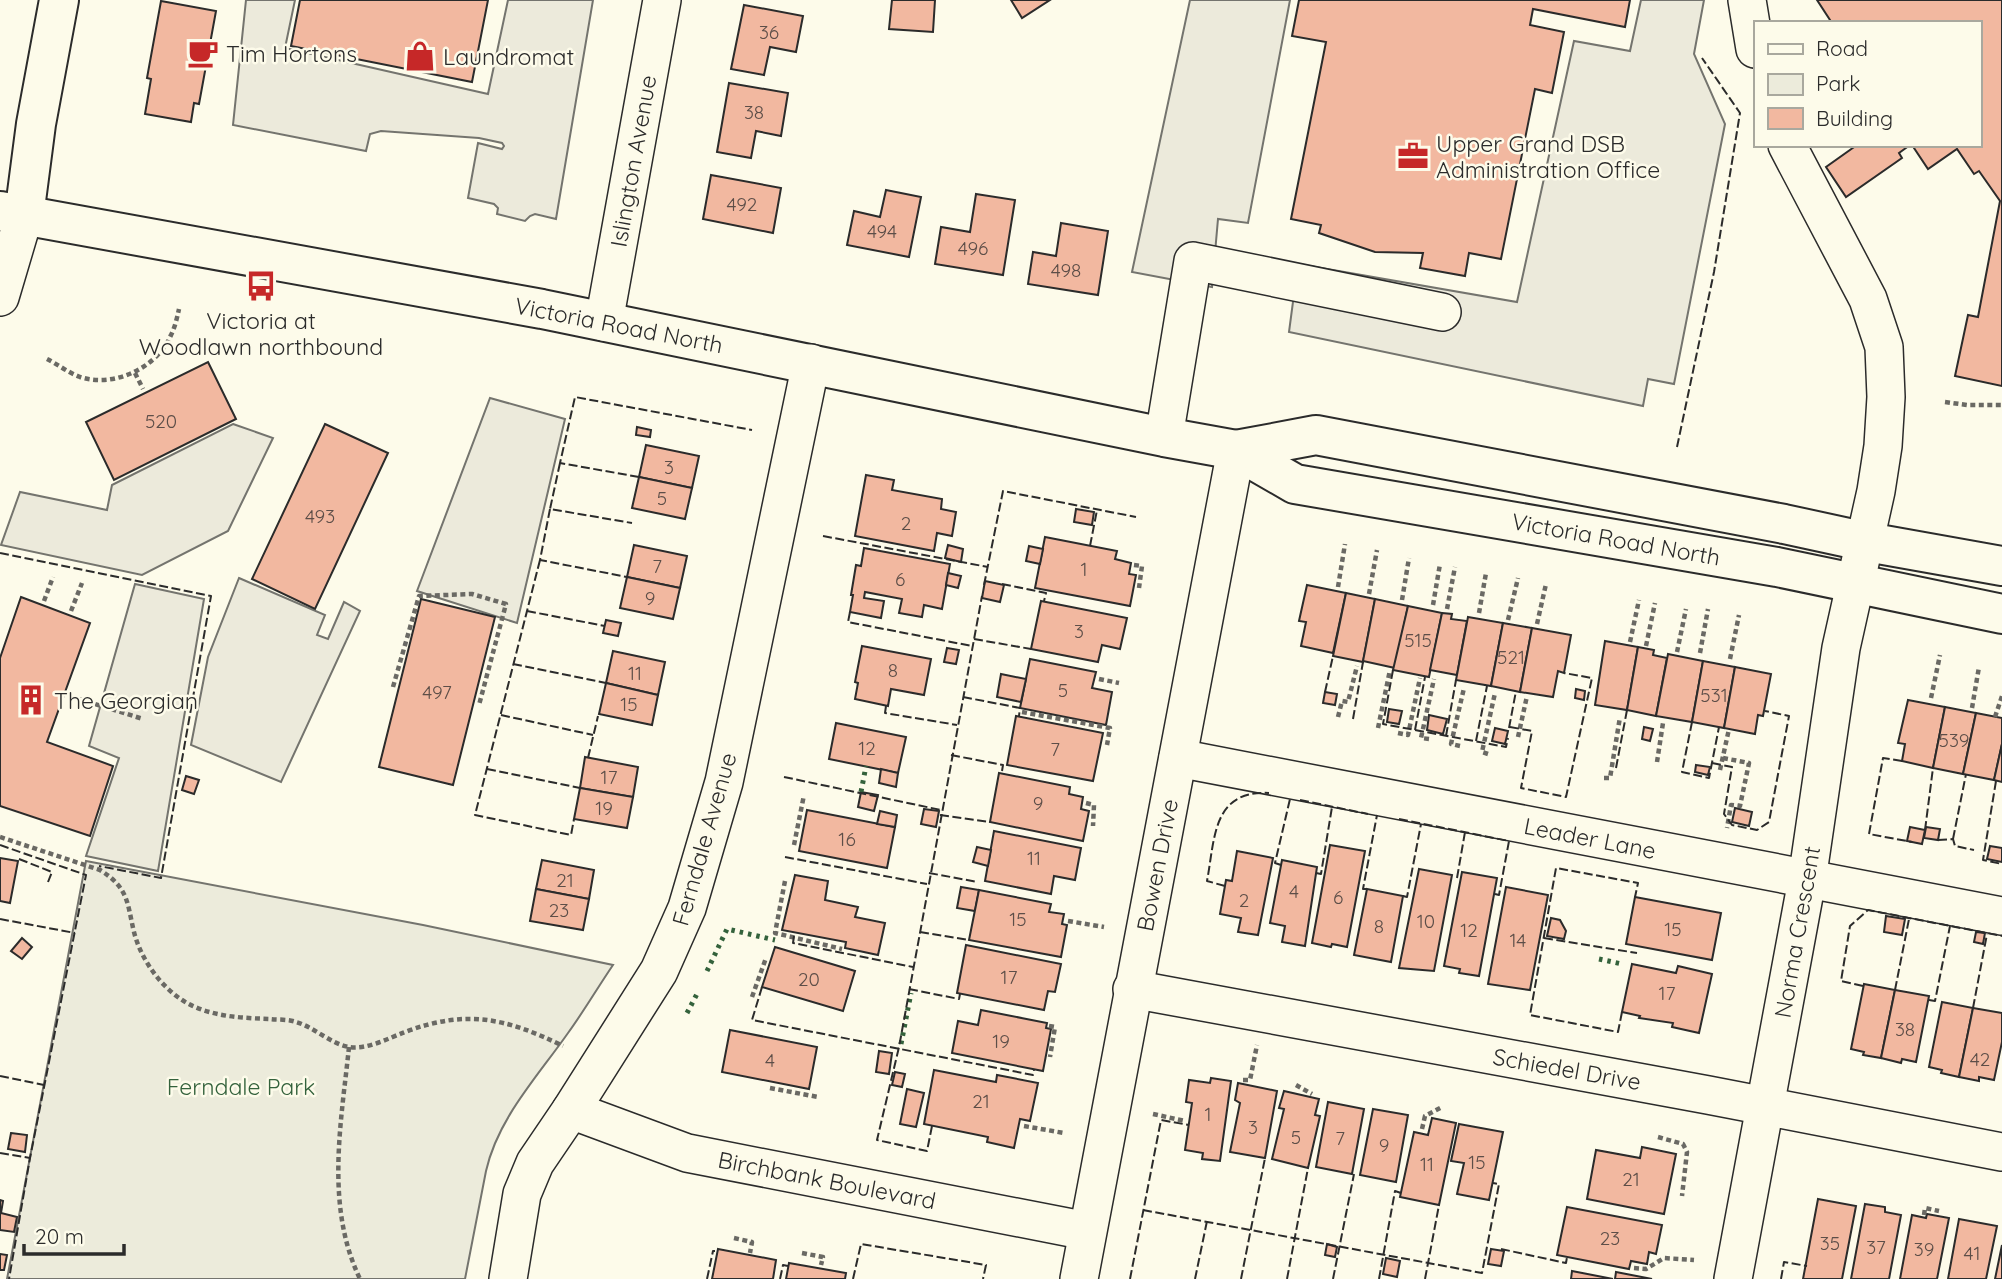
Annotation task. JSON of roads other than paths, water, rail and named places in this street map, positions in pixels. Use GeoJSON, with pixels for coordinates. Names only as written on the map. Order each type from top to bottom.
{"type":"FeatureCollection","features":[{"type":"Feature","properties":{"kind":"main road"},"geometry":{"type":"LineString","coordinates":[[12,213],[36,124],[59,0]]}},
{"type":"Feature","properties":{"kind":"main road","name":"Victoria Road North"},"geometry":{"type":"LineString","coordinates":[[12,213],[484,298],[1236,450],[1296,484],[1763,565],[2002,614]]}},
{"type":"Feature","properties":{"kind":"main road","name":"Victoria Road North"},"geometry":{"type":"LineString","coordinates":[[1236,450],[1316,435],[2002,566]]}},
{"type":"Feature","properties":{"kind":"street","name":"Islington Avenue"},"geometry":{"type":"LineString","coordinates":[[604,322],[662,0]]}},
{"type":"Feature","properties":{"kind":"street"},"geometry":{"type":"LineString","coordinates":[[1747,0],[1754,43]]}},
{"type":"Feature","properties":{"kind":"street","name":"Norma Crescent"},"geometry":{"type":"LineString","coordinates":[[1733,1279],[1807,880],[1841,648],[1867,542],[1883,446],[1886,397],[1884,347],[1868,299],[1788,147]]}},
{"type":"Feature","properties":{"kind":"street"},"geometry":{"type":"LineString","coordinates":[[0,297],[12,213]]}},
{"type":"Feature","properties":{"kind":"street"},"geometry":{"type":"LineString","coordinates":[[1164,437],[1193,261],[1442,312]]}},
{"type":"Feature","properties":{"kind":"street","name":"Ferndale Avenue"},"geometry":{"type":"LineString","coordinates":[[508,1279],[522,1194],[535,1163],[572,1110],[659,971],[687,908],[724,782],[811,363]]}},
{"type":"Feature","properties":{"kind":"street","name":"Bowen Drive"},"geometry":{"type":"LineString","coordinates":[[1079,1279],[1236,450]]}},
{"type":"Feature","properties":{"kind":"street","name":"Leader Lane"},"geometry":{"type":"LineString","coordinates":[[1178,758],[2002,916]]}},
{"type":"Feature","properties":{"kind":"street","name":"Schiedel Drive"},"geometry":{"type":"LineString","coordinates":[[1132,989],[2002,1152]]}},
{"type":"Feature","properties":{"kind":"street","name":"Birchbank Boulevard"},"geometry":{"type":"LineString","coordinates":[[572,1110],[687,1153],[1087,1231]]}},
{"type":"Feature","properties":{"kind":"place","name":"Tim Hortons"},"geometry":{"type":"Point","coordinates":[203,53]}},
{"type":"Feature","properties":{"kind":"place","name":"Laundromat"},"geometry":{"type":"Point","coordinates":[420,56]}},
{"type":"Feature","properties":{"kind":"place","name":"Upper Grand DSB Administration Office"},"geometry":{"type":"Point","coordinates":[1413,156]}},
{"type":"Feature","properties":{"kind":"place","name":"Victoria at Woodlawn northbound"},"geometry":{"type":"Point","coordinates":[261,286]}},
{"type":"Feature","properties":{"kind":"place","name":"The Georgian"},"geometry":{"type":"Point","coordinates":[31,700]}},
{"type":"Feature","properties":{"kind":"park label","name":"Ferndale Park"},"geometry":{"type":"Point","coordinates":[241,1086]}}]}
